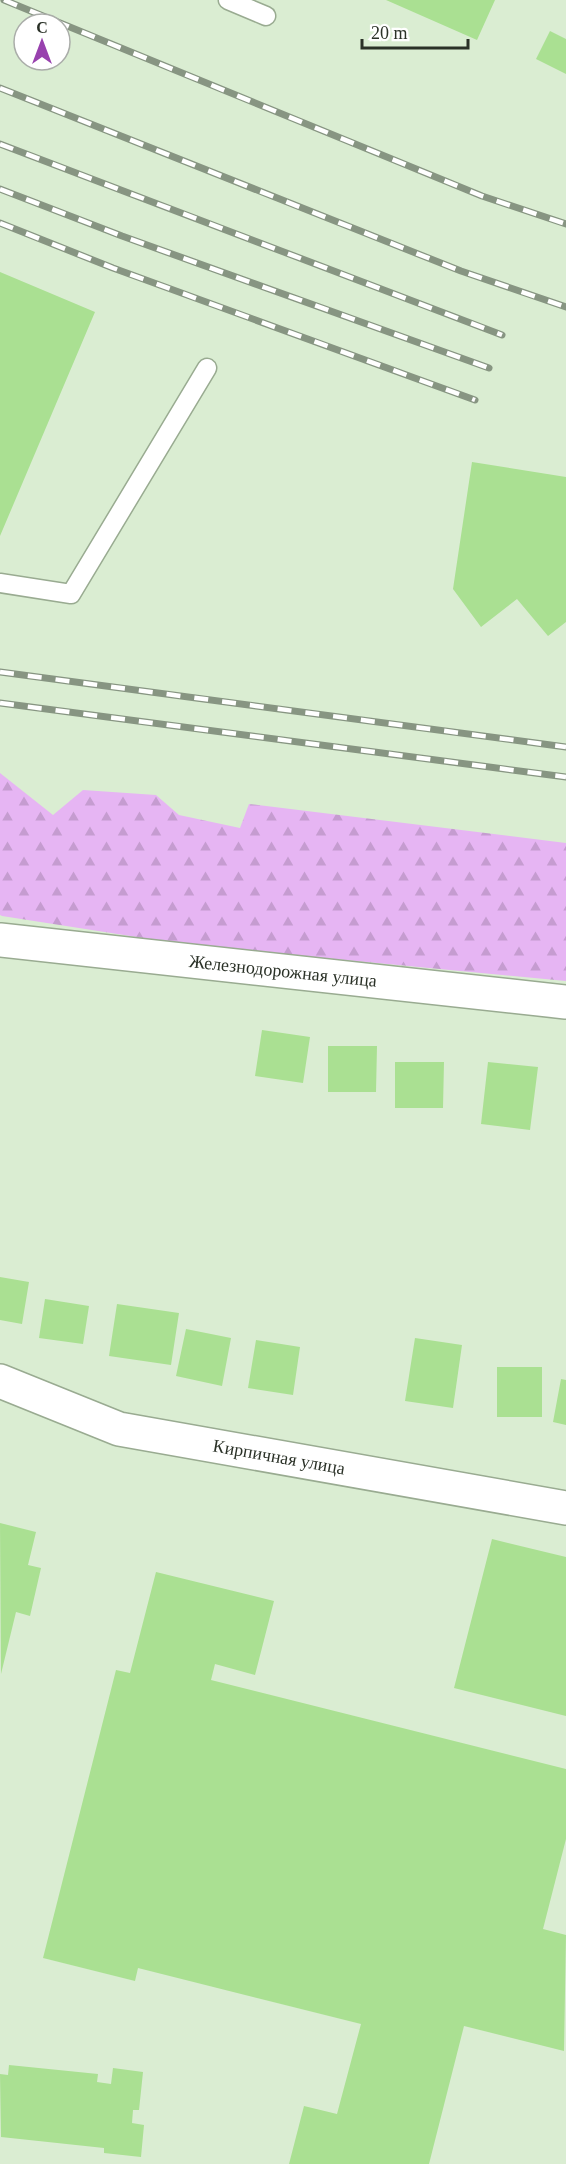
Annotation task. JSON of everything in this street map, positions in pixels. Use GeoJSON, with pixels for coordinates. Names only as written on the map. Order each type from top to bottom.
{"type":"FeatureCollection","features":[{"type":"Feature","properties":{"kind":"street","name":"Железнодорожная улица"},"geometry":{"type":"LineString","coordinates":[[0,940],[566,1002]]}},
{"type":"Feature","properties":{"kind":"street","name":"Кирпичная улица"},"geometry":{"type":"LineString","coordinates":[[0,1380],[119,1429],[566,1508]]}},
{"type":"Feature","properties":{"kind":"lane"},"geometry":{"type":"LineString","coordinates":[[228,0],[266,16]]}},
{"type":"Feature","properties":{"kind":"lane"},"geometry":{"type":"LineString","coordinates":[[0,583],[71,594],[207,368]]}},
{"type":"Feature","properties":{"kind":"green space"},"geometry":{"type":"Polygon","coordinates":[[[0,773],[53,815],[83,790],[156,795],[179,815],[240,828],[249,804],[566,843],[566,981],[188,945],[2,916],[0,915],[0,773]]]}},
{"type":"Feature","properties":{"kind":"building"},"geometry":{"type":"Polygon","coordinates":[[[386,0],[495,0],[477,40],[386,0]]]}},
{"type":"Feature","properties":{"kind":"building"},"geometry":{"type":"Polygon","coordinates":[[[550,31],[566,39],[566,74],[536,59],[550,31]]]}},
{"type":"Feature","properties":{"kind":"building"},"geometry":{"type":"Polygon","coordinates":[[[0,272],[95,312],[0,536],[0,272]]]}},
{"type":"Feature","properties":{"kind":"building"},"geometry":{"type":"Polygon","coordinates":[[[472,462],[566,477],[566,622],[548,636],[517,599],[481,627],[453,589],[472,462]]]}},
{"type":"Feature","properties":{"kind":"building"},"geometry":{"type":"Polygon","coordinates":[[[262,1030],[310,1037],[303,1083],[255,1076],[262,1030]]]}},
{"type":"Feature","properties":{"kind":"building"},"geometry":{"type":"Polygon","coordinates":[[[328,1046],[377,1046],[376,1092],[328,1092],[328,1046]]]}},
{"type":"Feature","properties":{"kind":"building"},"geometry":{"type":"Polygon","coordinates":[[[395,1062],[444,1062],[443,1108],[395,1108],[395,1062]]]}},
{"type":"Feature","properties":{"kind":"building"},"geometry":{"type":"Polygon","coordinates":[[[488,1062],[538,1067],[530,1130],[481,1124],[488,1062]]]}},
{"type":"Feature","properties":{"kind":"building"},"geometry":{"type":"Polygon","coordinates":[[[0,1277],[29,1282],[22,1324],[0,1320],[0,1277]]]}},
{"type":"Feature","properties":{"kind":"building"},"geometry":{"type":"Polygon","coordinates":[[[45,1299],[89,1306],[83,1344],[39,1338],[45,1299]]]}},
{"type":"Feature","properties":{"kind":"building"},"geometry":{"type":"Polygon","coordinates":[[[117,1304],[179,1313],[171,1365],[109,1356],[117,1304]]]}},
{"type":"Feature","properties":{"kind":"building"},"geometry":{"type":"Polygon","coordinates":[[[186,1329],[231,1338],[222,1386],[176,1376],[186,1329]]]}},
{"type":"Feature","properties":{"kind":"building"},"geometry":{"type":"Polygon","coordinates":[[[415,1338],[462,1345],[453,1408],[405,1401],[415,1338]]]}},
{"type":"Feature","properties":{"kind":"building"},"geometry":{"type":"Polygon","coordinates":[[[256,1340],[300,1347],[293,1395],[248,1388],[256,1340]]]}},
{"type":"Feature","properties":{"kind":"building"},"geometry":{"type":"Polygon","coordinates":[[[497,1367],[542,1367],[542,1417],[497,1417],[497,1367]]]}},
{"type":"Feature","properties":{"kind":"building"},"geometry":{"type":"Polygon","coordinates":[[[561,1379],[566,1380],[566,1425],[553,1422],[561,1379]]]}},
{"type":"Feature","properties":{"kind":"building"},"geometry":{"type":"Polygon","coordinates":[[[0,1523],[36,1532],[28,1565],[41,1568],[30,1616],[16,1612],[1,1674],[0,1523]]]}},
{"type":"Feature","properties":{"kind":"building"},"geometry":{"type":"Polygon","coordinates":[[[492,1539],[566,1557],[566,1716],[454,1688],[492,1539]]]}},
{"type":"Feature","properties":{"kind":"building"},"geometry":{"type":"Polygon","coordinates":[[[156,1572],[274,1601],[255,1675],[215,1664],[211,1680],[566,1769],[566,1839],[543,1929],[566,1935],[564,2051],[464,2026],[429,2164],[289,2164],[304,2106],[337,2114],[361,2024],[138,1968],[135,1981],[43,1958],[116,1670],[130,1673],[156,1572]]]}},
{"type":"Feature","properties":{"kind":"building"},"geometry":{"type":"Polygon","coordinates":[[[9,2065],[98,2074],[97,2082],[111,2084],[113,2068],[143,2072],[139,2110],[133,2110],[132,2123],[144,2125],[141,2157],[104,2153],[104,2148],[1,2137],[0,2074],[8,2075],[9,2065]]]}},
{"type":"Feature","properties":{"kind":"railway"},"geometry":{"type":"LineString","coordinates":[[4,0],[482,196],[566,224]]}},
{"type":"Feature","properties":{"kind":"railway"},"geometry":{"type":"LineString","coordinates":[[0,88],[461,271],[566,307]]}},
{"type":"Feature","properties":{"kind":"railway"},"geometry":{"type":"LineString","coordinates":[[0,144],[502,335]]}},
{"type":"Feature","properties":{"kind":"railway"},"geometry":{"type":"LineString","coordinates":[[0,189],[122,236],[489,368]]}},
{"type":"Feature","properties":{"kind":"railway"},"geometry":{"type":"LineString","coordinates":[[0,223],[113,268],[475,400]]}},
{"type":"Feature","properties":{"kind":"railway"},"geometry":{"type":"LineString","coordinates":[[0,672],[566,747]]}},
{"type":"Feature","properties":{"kind":"railway"},"geometry":{"type":"LineString","coordinates":[[0,703],[566,777]]}}]}
